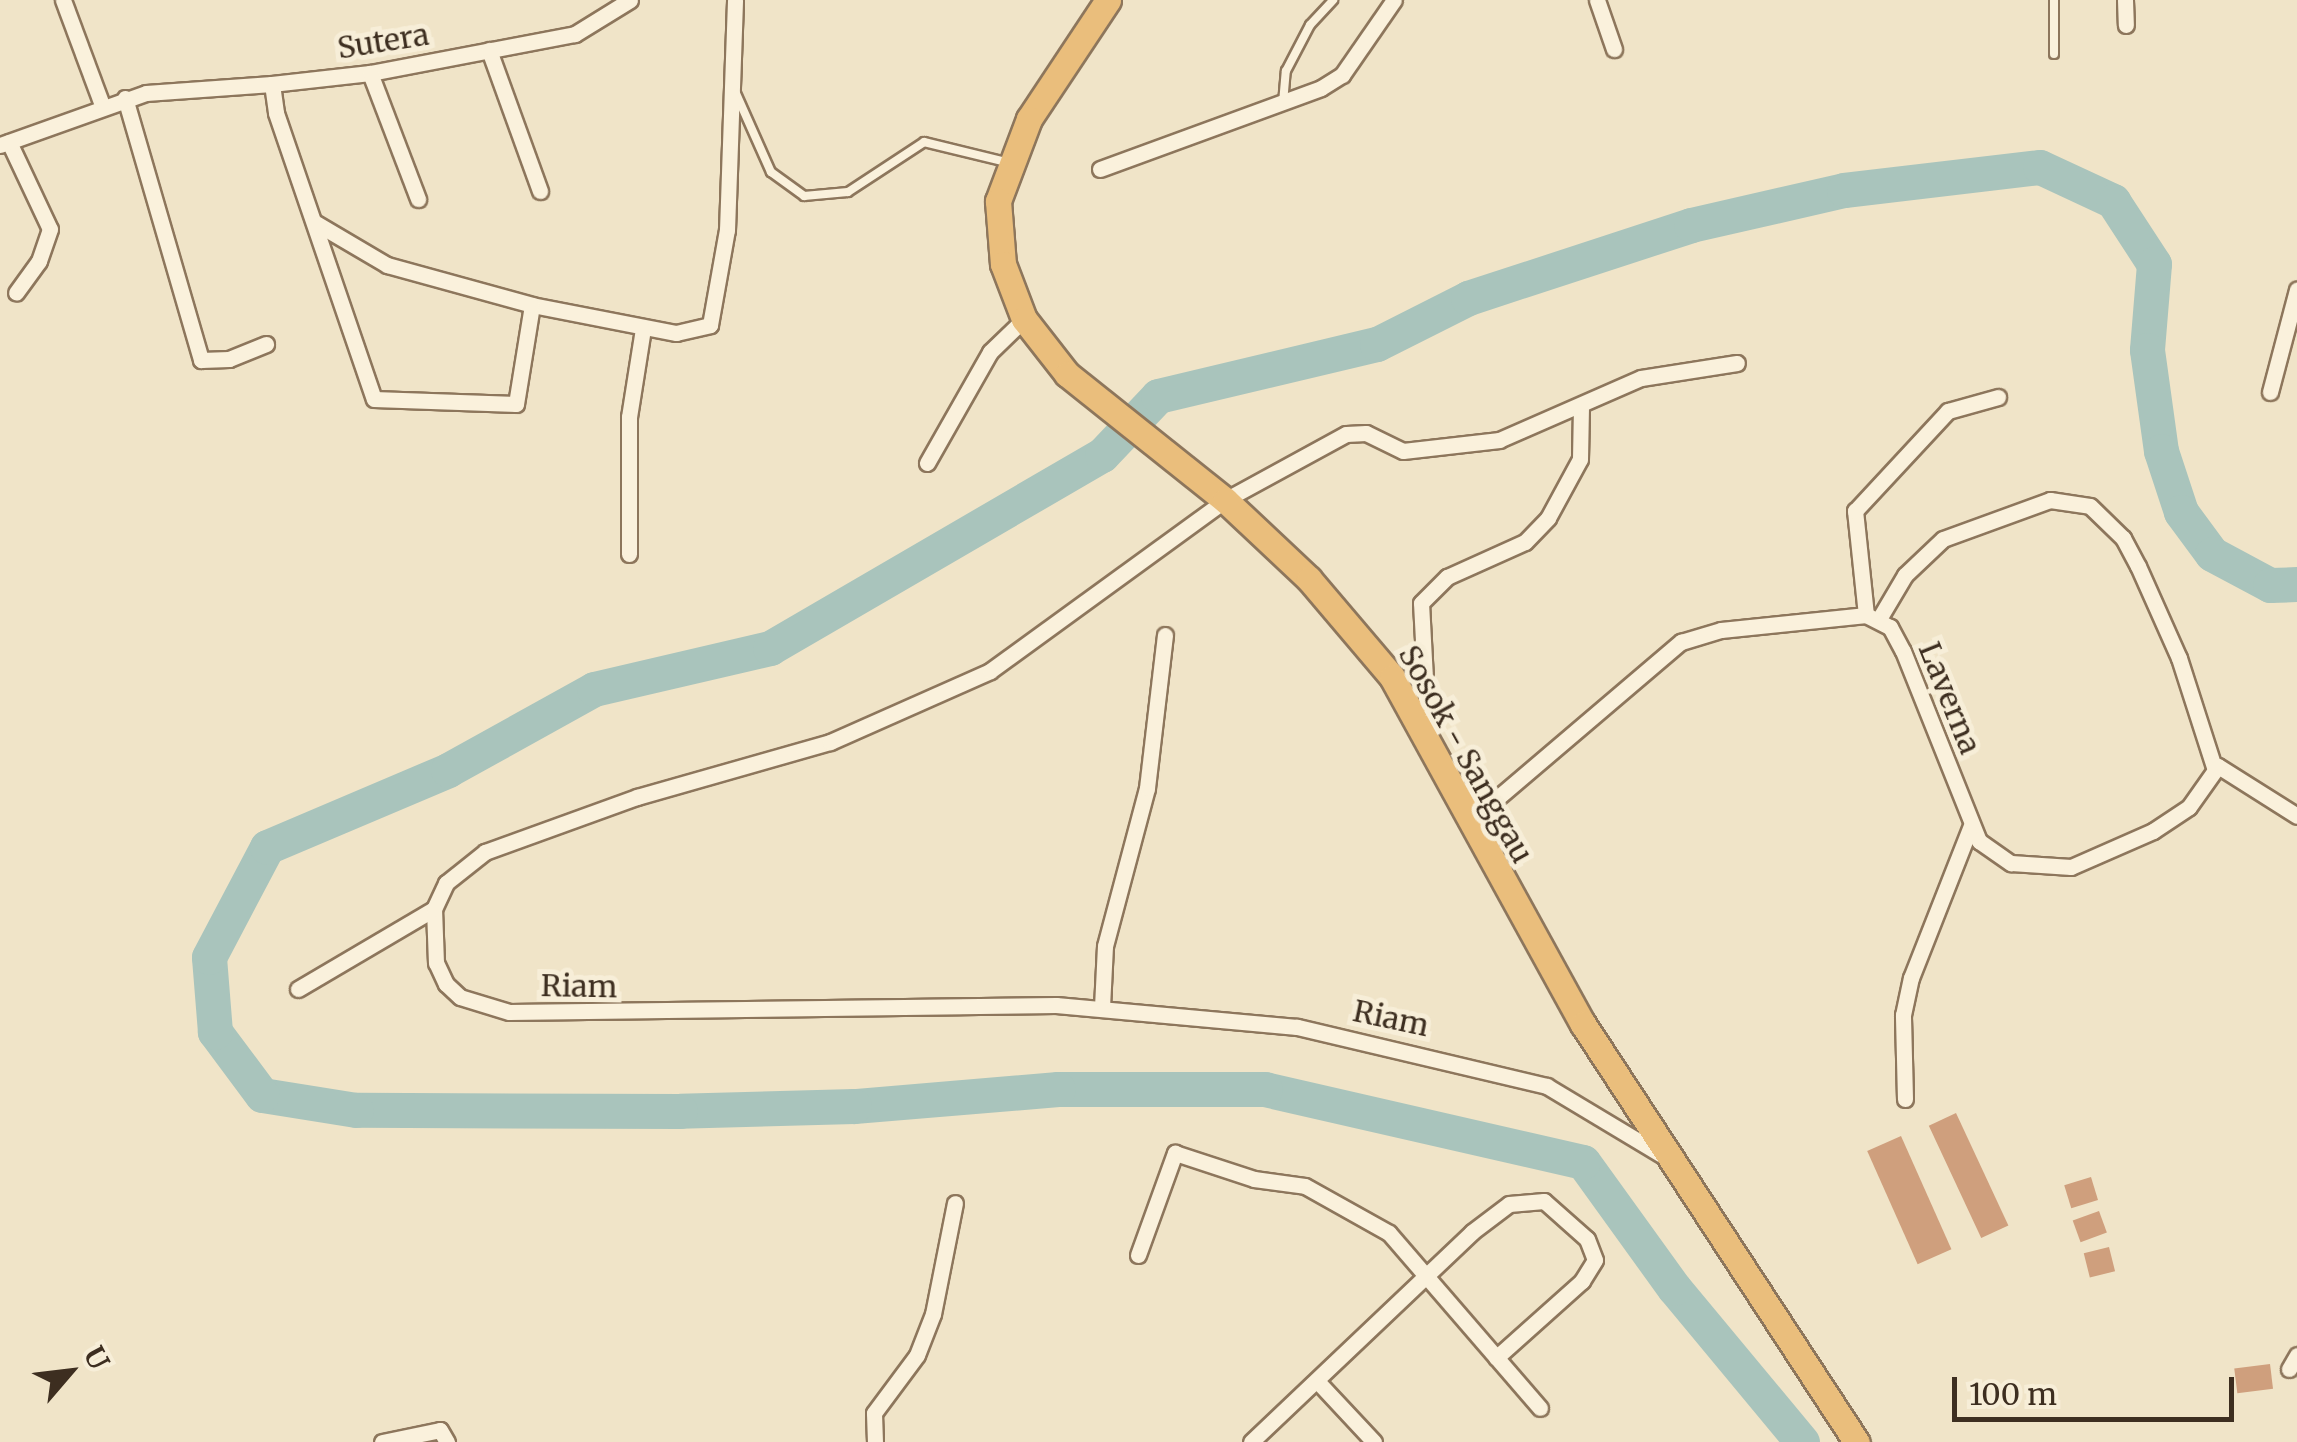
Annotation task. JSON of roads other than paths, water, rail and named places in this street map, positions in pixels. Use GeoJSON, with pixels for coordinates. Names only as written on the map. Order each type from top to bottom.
{"type":"FeatureCollection","features":[{"type":"Feature","properties":{"kind":"highway","name":"Sosok - Sanggau"},"geometry":{"type":"LineString","coordinates":[[1108,0],[1029,119],[1010,163],[998,230],[1024,319],[1040,347],[1076,381],[1225,500],[1354,626],[1392,677],[1468,823],[1583,1024],[1856,1442]]}},
{"type":"Feature","properties":{"kind":"street"},"geometry":{"type":"LineString","coordinates":[[63,0],[102,105]]}},
{"type":"Feature","properties":{"kind":"street","name":"Sutera"},"geometry":{"type":"LineString","coordinates":[[5,144],[124,98],[370,73],[575,34],[630,0]]}},
{"type":"Feature","properties":{"kind":"street"},"geometry":{"type":"LineString","coordinates":[[314,222],[386,265],[532,306],[643,329],[688,334],[716,317],[734,89],[735,0]]}},
{"type":"Feature","properties":{"kind":"street"},"geometry":{"type":"LineString","coordinates":[[1100,169],[1283,103],[1342,75],[1394,0]]}},
{"type":"Feature","properties":{"kind":"street"},"geometry":{"type":"LineString","coordinates":[[1597,0],[1614,48]]}},
{"type":"Feature","properties":{"kind":"street"},"geometry":{"type":"LineString","coordinates":[[2125,0],[2126,26]]}},
{"type":"Feature","properties":{"kind":"street"},"geometry":{"type":"LineString","coordinates":[[489,50],[540,191]]}},
{"type":"Feature","properties":{"kind":"street"},"geometry":{"type":"LineString","coordinates":[[370,73],[418,199]]}},
{"type":"Feature","properties":{"kind":"street"},"geometry":{"type":"LineString","coordinates":[[272,84],[369,392],[382,402],[516,404],[532,306]]}},
{"type":"Feature","properties":{"kind":"street"},"geometry":{"type":"LineString","coordinates":[[124,98],[202,360],[228,359],[266,344]]}},
{"type":"Feature","properties":{"kind":"street"},"geometry":{"type":"LineString","coordinates":[[5,144],[50,228],[44,252],[16,293]]}},
{"type":"Feature","properties":{"kind":"street"},"geometry":{"type":"LineString","coordinates":[[2270,392],[2297,290]]}},
{"type":"Feature","properties":{"kind":"street"},"geometry":{"type":"LineString","coordinates":[[927,463],[990,352],[1024,319]]}},
{"type":"Feature","properties":{"kind":"street"},"geometry":{"type":"LineString","coordinates":[[629,554],[628,417],[643,329]]}},
{"type":"Feature","properties":{"kind":"street"},"geometry":{"type":"LineString","coordinates":[[298,989],[434,909],[446,884],[485,852],[637,797],[830,742],[990,671],[1225,500],[1356,431],[1393,448],[1418,450],[1515,436],[1641,378],[1737,363]]}},
{"type":"Feature","properties":{"kind":"street"},"geometry":{"type":"LineString","coordinates":[[1873,617],[1855,511],[1948,411],[1998,397]]}},
{"type":"Feature","properties":{"kind":"street"},"geometry":{"type":"LineString","coordinates":[[1428,743],[1421,603],[1447,577],[1525,542],[1548,518],[1580,459],[1581,405]]}},
{"type":"Feature","properties":{"kind":"street"},"geometry":{"type":"LineString","coordinates":[[1468,823],[1681,642],[1721,630],[1873,617],[1905,575],[1943,539],[2050,500],[2090,506],[2122,538],[2179,658],[2214,767],[2230,769],[2297,816]]}},
{"type":"Feature","properties":{"kind":"street","name":"Laverna"},"geometry":{"type":"LineString","coordinates":[[1873,617],[1903,651],[1970,826],[1992,854],[2011,863],[2071,867],[2153,832],[2189,807],[2214,767]]}},
{"type":"Feature","properties":{"kind":"street"},"geometry":{"type":"LineString","coordinates":[[1102,1007],[1106,946],[1136,852],[1147,788],[1165,635]]}},
{"type":"Feature","properties":{"kind":"street"},"geometry":{"type":"LineString","coordinates":[[1905,1099],[1903,1016],[1911,978],[1970,826]]}},
{"type":"Feature","properties":{"kind":"street","name":"Riam"},"geometry":{"type":"LineString","coordinates":[[434,909],[436,962],[446,984],[460,996],[509,1012],[1102,1007],[1296,1027],[1484,1067],[1559,1092],[1673,1162]]}},
{"type":"Feature","properties":{"kind":"street"},"geometry":{"type":"LineString","coordinates":[[1138,1255],[1171,1156],[1179,1152],[1254,1179],[1329,1196],[1388,1233],[1540,1408]]}},
{"type":"Feature","properties":{"kind":"street"},"geometry":{"type":"LineString","coordinates":[[1251,1442],[1472,1232],[1523,1200],[1544,1201],[1587,1239],[1595,1260],[1591,1269],[1496,1358]]}},
{"type":"Feature","properties":{"kind":"street"},"geometry":{"type":"LineString","coordinates":[[875,1442],[874,1413],[917,1355],[934,1314],[955,1203]]}},
{"type":"Feature","properties":{"kind":"street"},"geometry":{"type":"LineString","coordinates":[[1318,1382],[1374,1442]]}},
{"type":"Feature","properties":{"kind":"street"},"geometry":{"type":"LineString","coordinates":[[382,1442],[440,1430],[447,1442]]}},
{"type":"Feature","properties":{"kind":"lane"},"geometry":{"type":"LineString","coordinates":[[1283,103],[1286,71],[1310,25],[1333,0]]}},
{"type":"Feature","properties":{"kind":"lane"},"geometry":{"type":"LineString","coordinates":[[2054,0],[2054,54]]}},
{"type":"Feature","properties":{"kind":"lane"},"geometry":{"type":"LineString","coordinates":[[734,89],[772,172],[804,196],[848,192],[924,142],[1010,163]]}},
{"type":"Feature","properties":{"kind":"waterway"},"geometry":{"type":"LineString","coordinates":[[1802,1442],[1674,1288],[1583,1162],[1265,1089],[1058,1089],[854,1106],[680,1111],[356,1110],[262,1095],[215,1032],[209,957],[267,847],[448,770],[594,689],[770,648],[1102,455],[1158,396],[1377,344],[1468,298],[1691,225],[1844,190],[2040,167],[2113,201],[2154,264],[2147,350],[2161,451],[2181,512],[2212,554],[2270,585],[2297,584]]}}]}
